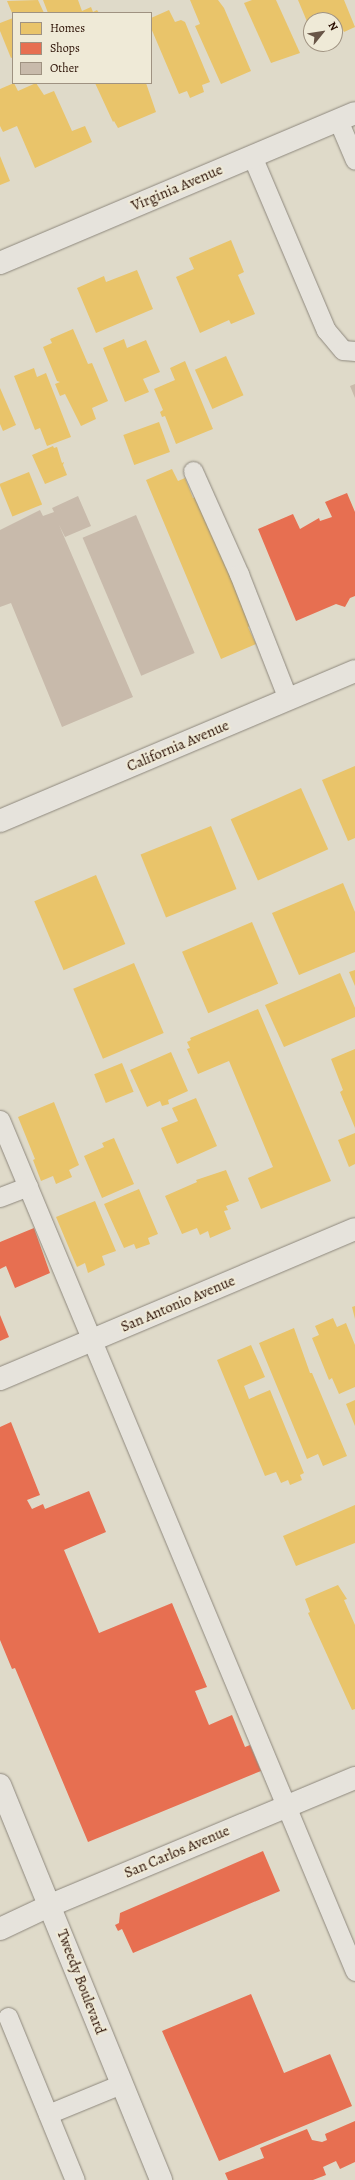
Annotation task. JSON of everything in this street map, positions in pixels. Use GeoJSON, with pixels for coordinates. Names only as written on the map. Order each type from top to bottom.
{"type":"FeatureCollection","features":[{"type":"Feature","properties":{"kind":"street","name":"Virginia Avenue"},"geometry":{"type":"LineString","coordinates":[[0,263],[347,116]]}},
{"type":"Feature","properties":{"kind":"street","name":"California Avenue"},"geometry":{"type":"LineString","coordinates":[[0,822],[355,671]]}},
{"type":"Feature","properties":{"kind":"street","name":"San Antonio Avenue"},"geometry":{"type":"LineString","coordinates":[[0,1380],[355,1228]]}},
{"type":"Feature","properties":{"kind":"street","name":"San Carlos Avenue"},"geometry":{"type":"LineString","coordinates":[[0,1929],[51,1905],[355,1778]]}},
{"type":"Feature","properties":{"kind":"street","name":"Tweedy Boulevard"},"geometry":{"type":"LineString","coordinates":[[0,1785],[51,1905],[121,2084],[161,2180]]}},
{"type":"Feature","properties":{"kind":"lane"},"geometry":{"type":"LineString","coordinates":[[347,116],[355,160]]}},
{"type":"Feature","properties":{"kind":"lane"},"geometry":{"type":"LineString","coordinates":[[252,156],[326,330],[343,350],[355,352]]}},
{"type":"Feature","properties":{"kind":"lane"},"geometry":{"type":"LineString","coordinates":[[192,471],[239,574],[288,699]]}},
{"type":"Feature","properties":{"kind":"lane"},"geometry":{"type":"LineString","coordinates":[[0,1120],[355,1971]]}},
{"type":"Feature","properties":{"kind":"lane"},"geometry":{"type":"LineString","coordinates":[[0,1197],[28,1186]]}},
{"type":"Feature","properties":{"kind":"lane"},"geometry":{"type":"LineString","coordinates":[[8,2017],[75,2180]]}},
{"type":"Feature","properties":{"kind":"lane"},"geometry":{"type":"LineString","coordinates":[[48,2114],[121,2084]]}},
{"type":"Feature","properties":{"kind":"building: Homes"},"geometry":{"type":"Polygon","coordinates":[[[38,0],[44,12],[12,13],[7,1],[38,0]]]}},
{"type":"Feature","properties":{"kind":"building: Homes"},"geometry":{"type":"Polygon","coordinates":[[[43,0],[78,0],[82,11],[91,7],[93,12],[48,12],[43,0]]]}},
{"type":"Feature","properties":{"kind":"building: Homes"},"geometry":{"type":"Polygon","coordinates":[[[190,0],[218,0],[224,8],[251,71],[221,84],[195,26],[200,24],[190,0]]]}},
{"type":"Feature","properties":{"kind":"building: Homes"},"geometry":{"type":"Polygon","coordinates":[[[252,0],[276,0],[300,53],[271,63],[244,3],[252,0]]]}},
{"type":"Feature","properties":{"kind":"building: Homes"},"geometry":{"type":"Polygon","coordinates":[[[298,0],[344,0],[355,27],[344,32],[343,12],[303,12],[298,0]]]}},
{"type":"Feature","properties":{"kind":"building: Homes"},"geometry":{"type":"Polygon","coordinates":[[[169,10],[175,22],[181,20],[185,22],[210,82],[202,85],[204,92],[190,98],[187,91],[179,94],[152,30],[152,18],[169,10]]]}},
{"type":"Feature","properties":{"kind":"building: Homes"},"geometry":{"type":"Polygon","coordinates":[[[12,18],[11,58],[0,31],[0,23],[12,18]]]}},
{"type":"Feature","properties":{"kind":"building: Homes"},"geometry":{"type":"Polygon","coordinates":[[[14,84],[18,91],[37,84],[44,95],[54,91],[72,131],[85,126],[92,142],[35,168],[17,126],[3,132],[0,126],[0,89],[14,84]]]}},
{"type":"Feature","properties":{"kind":"building: Homes"},"geometry":{"type":"Polygon","coordinates":[[[95,84],[146,84],[156,112],[118,128],[114,121],[113,122],[95,84]]]}},
{"type":"Feature","properties":{"kind":"building: Homes"},"geometry":{"type":"Polygon","coordinates":[[[0,156],[10,181],[0,185],[0,156]]]}},
{"type":"Feature","properties":{"kind":"building: Homes"},"geometry":{"type":"Polygon","coordinates":[[[231,240],[244,272],[238,275],[255,314],[231,324],[229,320],[200,333],[176,277],[194,269],[189,258],[231,240]]]}},
{"type":"Feature","properties":{"kind":"building: Homes"},"geometry":{"type":"Polygon","coordinates":[[[137,270],[153,309],[96,333],[77,288],[104,276],[106,282],[137,270]]]}},
{"type":"Feature","properties":{"kind":"building: Homes"},"geometry":{"type":"Polygon","coordinates":[[[73,329],[88,364],[92,363],[108,401],[92,408],[96,419],[81,426],[65,394],[60,396],[55,384],[60,382],[57,381],[43,347],[52,343],[50,339],[73,329]]]}},
{"type":"Feature","properties":{"kind":"building: Homes"},"geometry":{"type":"Polygon","coordinates":[[[124,339],[127,348],[146,340],[160,372],[143,379],[149,392],[125,402],[103,348],[124,339]]]}},
{"type":"Feature","properties":{"kind":"building: Homes"},"geometry":{"type":"Polygon","coordinates":[[[226,356],[243,395],[212,409],[195,370],[226,356]]]}},
{"type":"Feature","properties":{"kind":"building: Homes"},"geometry":{"type":"Polygon","coordinates":[[[185,361],[213,429],[176,444],[165,416],[162,417],[160,412],[163,410],[154,389],[175,380],[170,368],[185,361]]]}},
{"type":"Feature","properties":{"kind":"building: Homes"},"geometry":{"type":"Polygon","coordinates":[[[34,368],[37,377],[46,373],[71,437],[47,446],[40,428],[35,430],[14,376],[34,368]]]}},
{"type":"Feature","properties":{"kind":"building: Homes"},"geometry":{"type":"Polygon","coordinates":[[[0,388],[16,425],[3,431],[0,424],[0,388]]]}},
{"type":"Feature","properties":{"kind":"building: Homes"},"geometry":{"type":"Polygon","coordinates":[[[159,422],[170,452],[134,465],[123,435],[159,422]]]}},
{"type":"Feature","properties":{"kind":"building: Homes"},"geometry":{"type":"Polygon","coordinates":[[[53,446],[54,448],[57,447],[62,463],[64,462],[63,465],[67,475],[45,484],[32,455],[53,446]]]}},
{"type":"Feature","properties":{"kind":"building: Homes"},"geometry":{"type":"Polygon","coordinates":[[[172,469],[178,481],[185,478],[193,498],[200,495],[254,624],[248,627],[256,644],[221,659],[146,480],[172,469]]]}},
{"type":"Feature","properties":{"kind":"building: Homes"},"geometry":{"type":"Polygon","coordinates":[[[29,472],[42,504],[12,516],[0,484],[29,472]]]}},
{"type":"Feature","properties":{"kind":"building: Homes"},"geometry":{"type":"Polygon","coordinates":[[[355,766],[355,838],[348,841],[322,780],[355,766]]]}},
{"type":"Feature","properties":{"kind":"building: Homes"},"geometry":{"type":"Polygon","coordinates":[[[301,788],[328,849],[258,881],[231,819],[301,788]]]}},
{"type":"Feature","properties":{"kind":"building: Homes"},"geometry":{"type":"Polygon","coordinates":[[[211,826],[236,889],[166,918],[141,854],[211,826]]]}},
{"type":"Feature","properties":{"kind":"building: Homes"},"geometry":{"type":"Polygon","coordinates":[[[96,875],[125,944],[64,970],[34,901],[96,875]]]}},
{"type":"Feature","properties":{"kind":"building: Homes"},"geometry":{"type":"Polygon","coordinates":[[[343,883],[355,912],[355,952],[299,975],[272,913],[343,883]]]}},
{"type":"Feature","properties":{"kind":"building: Homes"},"geometry":{"type":"Polygon","coordinates":[[[252,922],[278,984],[208,1013],[182,952],[252,922]]]}},
{"type":"Feature","properties":{"kind":"building: Homes"},"geometry":{"type":"Polygon","coordinates":[[[134,963],[164,1033],[103,1059],[73,989],[134,963]]]}},
{"type":"Feature","properties":{"kind":"building: Homes"},"geometry":{"type":"Polygon","coordinates":[[[355,970],[355,986],[349,972],[355,970]]]}},
{"type":"Feature","properties":{"kind":"building: Homes"},"geometry":{"type":"Polygon","coordinates":[[[340,973],[355,1008],[355,1017],[284,1047],[265,1005],[340,973]]]}},
{"type":"Feature","properties":{"kind":"building: Homes"},"geometry":{"type":"Polygon","coordinates":[[[258,1009],[331,1181],[261,1209],[248,1178],[273,1167],[229,1061],[198,1074],[187,1049],[190,1048],[187,1042],[191,1040],[190,1038],[258,1009]]]}},
{"type":"Feature","properties":{"kind":"building: Homes"},"geometry":{"type":"Polygon","coordinates":[[[355,1049],[355,1128],[340,1092],[343,1090],[331,1059],[355,1049]]]}},
{"type":"Feature","properties":{"kind":"building: Homes"},"geometry":{"type":"Polygon","coordinates":[[[171,1052],[188,1091],[168,1100],[169,1104],[162,1106],[160,1101],[147,1107],[130,1070],[171,1052]]]}},
{"type":"Feature","properties":{"kind":"building: Homes"},"geometry":{"type":"Polygon","coordinates":[[[122,1063],[134,1092],[106,1103],[94,1074],[122,1063]]]}},
{"type":"Feature","properties":{"kind":"building: Homes"},"geometry":{"type":"Polygon","coordinates":[[[196,1098],[217,1146],[177,1164],[161,1128],[178,1121],[172,1108],[196,1098]]]}},
{"type":"Feature","properties":{"kind":"building: Homes"},"geometry":{"type":"Polygon","coordinates":[[[54,1102],[79,1165],[69,1170],[72,1177],[56,1184],[53,1176],[41,1181],[33,1160],[35,1159],[18,1117],[54,1102]]]}},
{"type":"Feature","properties":{"kind":"building: Homes"},"geometry":{"type":"Polygon","coordinates":[[[355,1133],[355,1164],[349,1167],[338,1140],[355,1133]]]}},
{"type":"Feature","properties":{"kind":"building: Homes"},"geometry":{"type":"Polygon","coordinates":[[[114,1138],[134,1184],[102,1198],[84,1156],[104,1147],[102,1143],[114,1138]]]}},
{"type":"Feature","properties":{"kind":"building: Homes"},"geometry":{"type":"Polygon","coordinates":[[[226,1170],[239,1201],[226,1206],[228,1210],[224,1211],[231,1229],[210,1238],[208,1231],[200,1235],[197,1228],[182,1234],[165,1196],[197,1182],[196,1180],[226,1170]]]}},
{"type":"Feature","properties":{"kind":"building: Homes"},"geometry":{"type":"Polygon","coordinates":[[[139,1189],[158,1234],[148,1238],[150,1244],[136,1249],[134,1244],[124,1248],[104,1204],[139,1189]]]}},
{"type":"Feature","properties":{"kind":"building: Homes"},"geometry":{"type":"Polygon","coordinates":[[[95,1201],[116,1251],[102,1256],[105,1265],[88,1273],[85,1263],[77,1267],[56,1217],[95,1201]]]}},
{"type":"Feature","properties":{"kind":"building: Homes"},"geometry":{"type":"Polygon","coordinates":[[[355,1306],[355,1319],[352,1307],[355,1306]]]}},
{"type":"Feature","properties":{"kind":"building: Homes"},"geometry":{"type":"Polygon","coordinates":[[[333,1318],[337,1327],[346,1323],[355,1345],[355,1387],[339,1394],[332,1378],[329,1380],[312,1338],[319,1335],[315,1326],[333,1318]]]}},
{"type":"Feature","properties":{"kind":"building: Homes"},"geometry":{"type":"Polygon","coordinates":[[[294,1328],[310,1373],[312,1373],[347,1456],[323,1466],[318,1454],[307,1459],[259,1343],[294,1328]]]}},
{"type":"Feature","properties":{"kind":"building: Homes"},"geometry":{"type":"Polygon","coordinates":[[[251,1345],[265,1377],[244,1386],[249,1399],[270,1390],[304,1473],[300,1475],[302,1480],[290,1485],[288,1480],[281,1483],[276,1472],[265,1476],[217,1360],[251,1345]]]}},
{"type":"Feature","properties":{"kind":"building: Homes"},"geometry":{"type":"Polygon","coordinates":[[[355,1400],[355,1426],[346,1404],[355,1400]]]}},
{"type":"Feature","properties":{"kind":"building: Homes"},"geometry":{"type":"Polygon","coordinates":[[[355,1505],[355,1543],[296,1566],[283,1536],[355,1505]]]}},
{"type":"Feature","properties":{"kind":"building: Homes"},"geometry":{"type":"Polygon","coordinates":[[[338,1585],[347,1599],[344,1600],[355,1625],[355,1709],[352,1710],[308,1613],[310,1612],[305,1599],[338,1585]]]}},
{"type":"Feature","properties":{"kind":"building: Shops"},"geometry":{"type":"Polygon","coordinates":[[[347,493],[355,512],[355,596],[350,598],[345,607],[336,604],[296,621],[258,529],[293,514],[300,529],[319,518],[320,521],[332,517],[325,502],[347,493]]]}},
{"type":"Feature","properties":{"kind":"building: Shops"},"geometry":{"type":"Polygon","coordinates":[[[34,1228],[50,1273],[15,1288],[6,1266],[0,1269],[0,1242],[34,1228]]]}},
{"type":"Feature","properties":{"kind":"building: Shops"},"geometry":{"type":"Polygon","coordinates":[[[0,1315],[9,1337],[0,1341],[0,1315]]]}},
{"type":"Feature","properties":{"kind":"building: Shops"},"geometry":{"type":"Polygon","coordinates":[[[11,1422],[40,1495],[27,1500],[32,1509],[43,1504],[45,1509],[89,1491],[106,1532],[64,1550],[99,1633],[172,1603],[207,1687],[195,1691],[209,1725],[232,1715],[245,1747],[250,1745],[261,1771],[88,1842],[15,1668],[12,1669],[0,1640],[0,1427],[11,1422]]]}},
{"type":"Feature","properties":{"kind":"building: Shops"},"geometry":{"type":"Polygon","coordinates":[[[263,1851],[280,1891],[133,1953],[122,1929],[118,1931],[115,1925],[119,1923],[120,1913],[263,1851]]]}},
{"type":"Feature","properties":{"kind":"building: Shops"},"geometry":{"type":"Polygon","coordinates":[[[251,1994],[284,2073],[330,2054],[352,2106],[219,2161],[162,2031],[251,1994]]]}},
{"type":"Feature","properties":{"kind":"building: Shops"},"geometry":{"type":"Polygon","coordinates":[[[355,2121],[355,2162],[340,2169],[336,2161],[323,2167],[326,2175],[313,2180],[228,2180],[225,2173],[264,2158],[260,2148],[307,2129],[312,2140],[322,2142],[327,2140],[325,2134],[355,2121]]]}},
{"type":"Feature","properties":{"kind":"building: Other"},"geometry":{"type":"Polygon","coordinates":[[[355,384],[355,398],[350,386],[355,384]]]}},
{"type":"Feature","properties":{"kind":"building: Other"},"geometry":{"type":"Polygon","coordinates":[[[78,496],[91,526],[65,537],[59,525],[133,697],[62,727],[11,603],[0,607],[0,530],[40,510],[43,516],[54,512],[52,508],[78,496]]]}},
{"type":"Feature","properties":{"kind":"building: Other"},"geometry":{"type":"Polygon","coordinates":[[[136,515],[195,653],[141,676],[83,538],[136,515]]]}}]}
